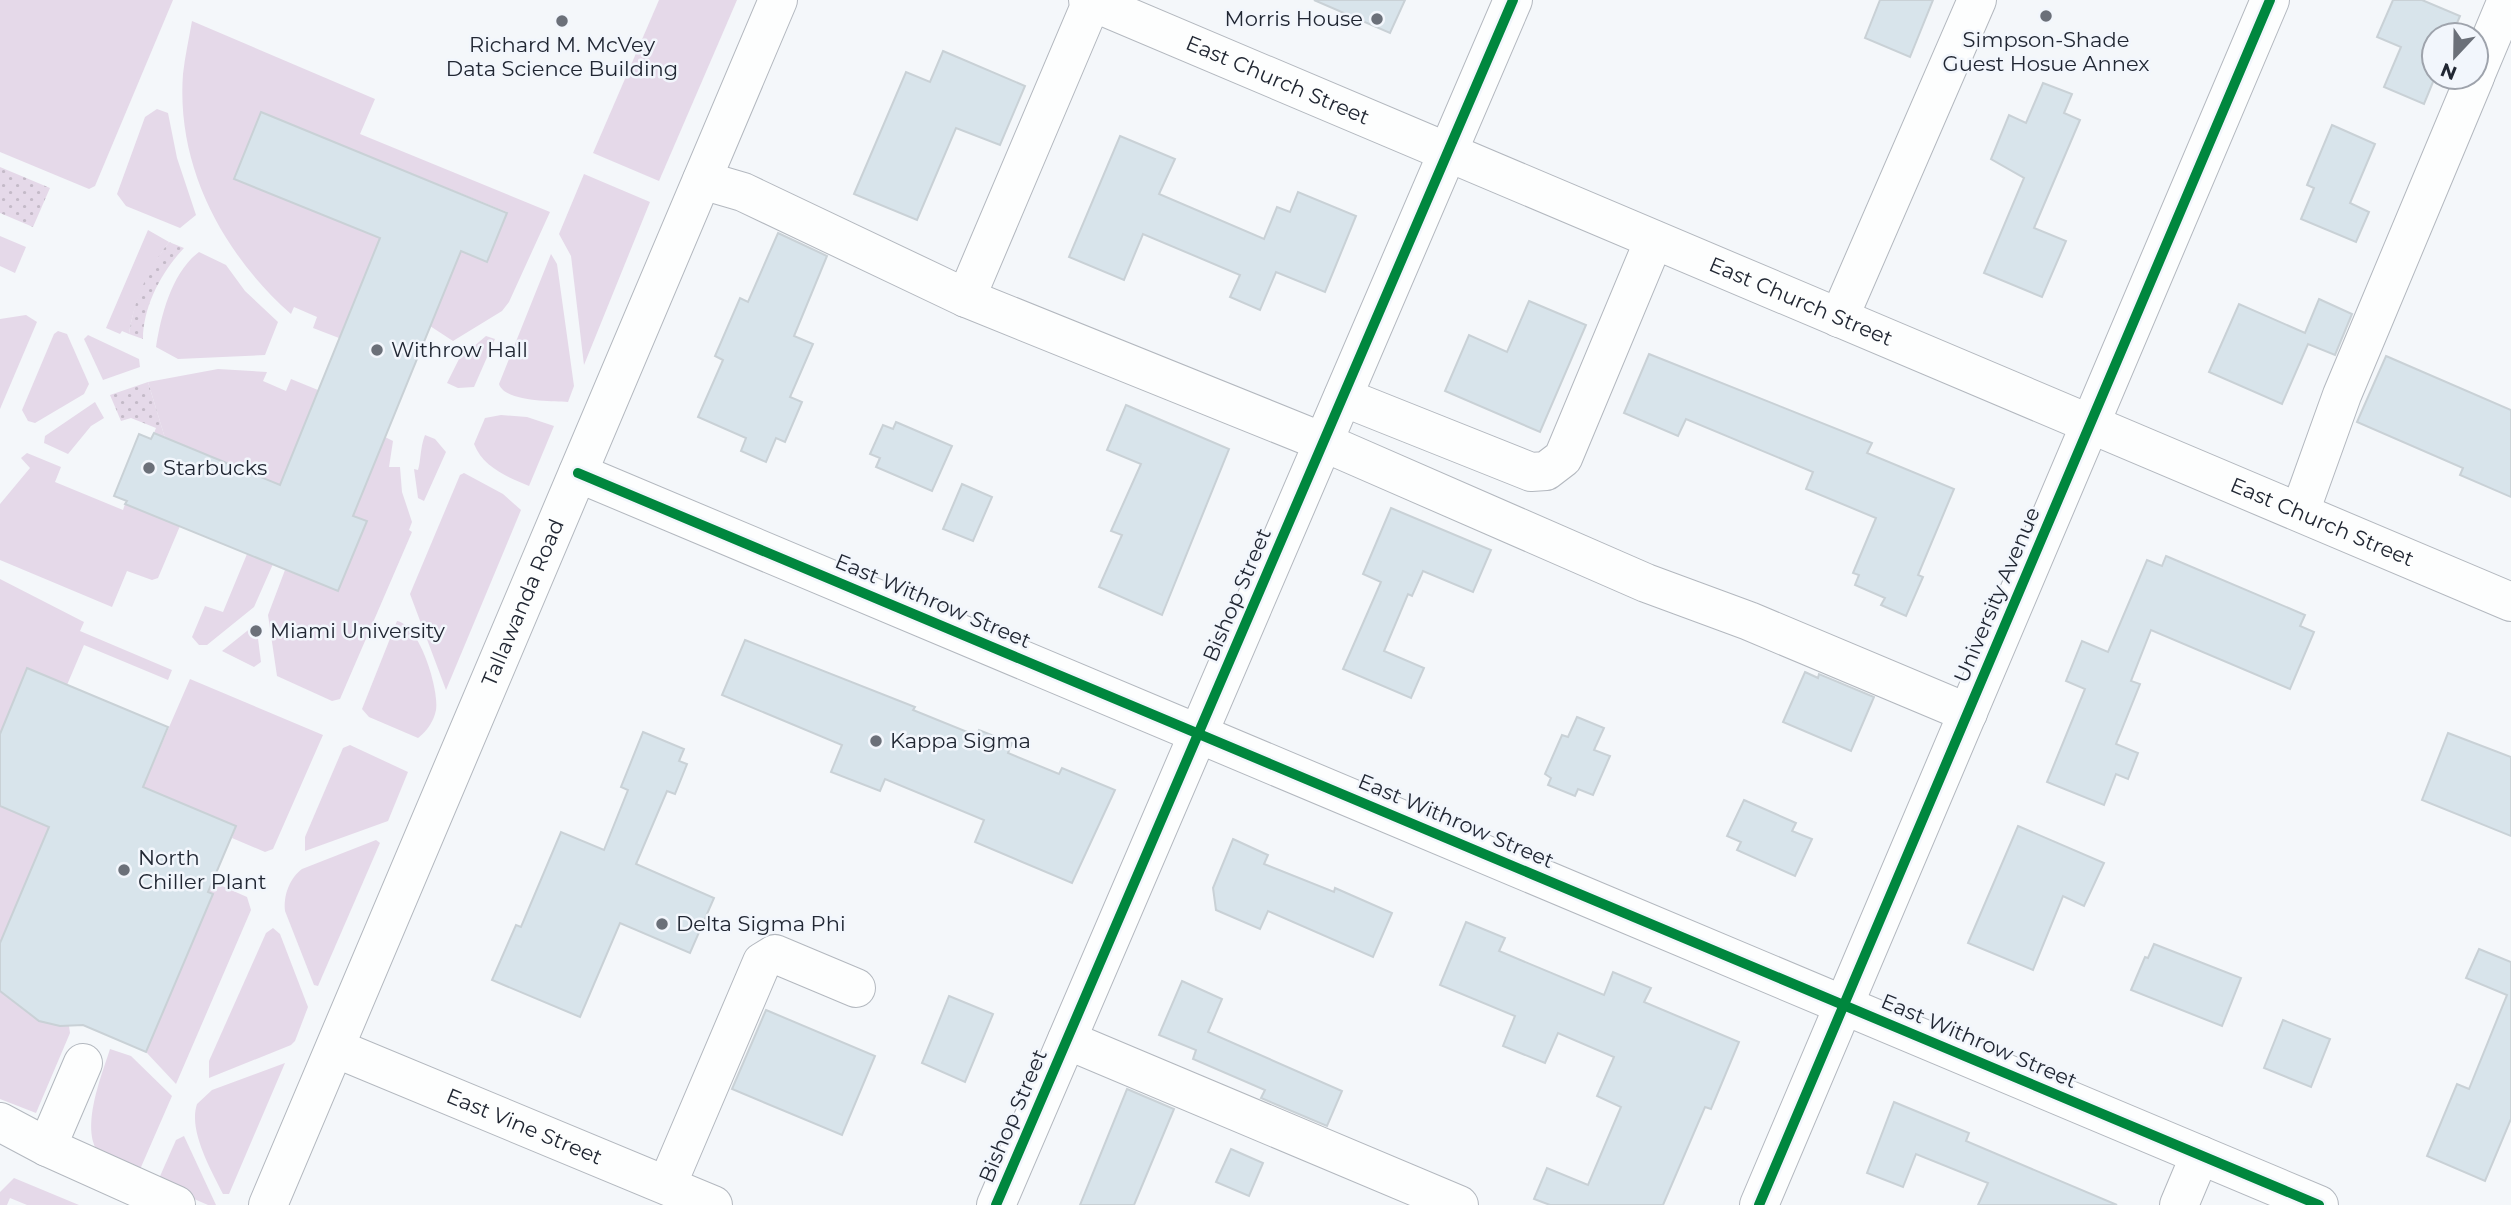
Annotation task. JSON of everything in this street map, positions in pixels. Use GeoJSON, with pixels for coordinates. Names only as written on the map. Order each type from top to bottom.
{"type":"FeatureCollection","features":[{"type":"Feature","properties":{"kind":"street","name":"Tallawanda Road"},"geometry":{"type":"LineString","coordinates":[[268,1205],[778,0]]}},
{"type":"Feature","properties":{"kind":"street","name":"Bishop Street"},"geometry":{"type":"LineString","coordinates":[[996,1205],[1513,0]]}},
{"type":"Feature","properties":{"kind":"street"},"geometry":{"type":"LineString","coordinates":[[1839,318],[1977,0]]}},
{"type":"Feature","properties":{"kind":"street","name":"University Avenue"},"geometry":{"type":"LineString","coordinates":[[1759,1205],[2270,0]]}},
{"type":"Feature","properties":{"kind":"street"},"geometry":{"type":"LineString","coordinates":[[2490,40],[2507,0]]}},
{"type":"Feature","properties":{"kind":"street"},"geometry":{"type":"LineString","coordinates":[[966,298],[1090,1]]}},
{"type":"Feature","properties":{"kind":"street","name":"East Church Street"},"geometry":{"type":"LineString","coordinates":[[1090,1],[2511,602]]}},
{"type":"Feature","properties":{"kind":"street"},"geometry":{"type":"LineString","coordinates":[[2300,512],[2342,395],[2468,91]]}},
{"type":"Feature","properties":{"kind":"street"},"geometry":{"type":"LineString","coordinates":[[702,180],[743,192],[966,298],[1323,442],[1646,583],[1749,621],[1968,713]]}},
{"type":"Feature","properties":{"kind":"street"},"geometry":{"type":"LineString","coordinates":[[1343,397],[1531,472],[1546,471],[1563,458],[1654,240]]}},
{"type":"Feature","properties":{"kind":"street","name":"East Withrow Street"},"geometry":{"type":"LineString","coordinates":[[578,473],[2319,1205]]}},
{"type":"Feature","properties":{"kind":"street"},"geometry":{"type":"LineString","coordinates":[[667,1185],[762,962],[775,954],[856,988]]}},
{"type":"Feature","properties":{"kind":"street"},"geometry":{"type":"LineString","coordinates":[[1067,1040],[1459,1205]]}},
{"type":"Feature","properties":{"kind":"street","name":"East Vine Street"},"geometry":{"type":"LineString","coordinates":[[335,1048],[713,1205]]}},
{"type":"Feature","properties":{"kind":"street"},"geometry":{"type":"LineString","coordinates":[[47,1147],[83,1063]]}},
{"type":"Feature","properties":{"kind":"street"},"geometry":{"type":"LineString","coordinates":[[0,1122],[47,1147],[176,1205]]}},
{"type":"Feature","properties":{"kind":"street"},"geometry":{"type":"LineString","coordinates":[[2179,1205],[2200,1155]]}},
{"type":"Feature","properties":{"kind":"shaded area"},"geometry":{"type":"Polygon","coordinates":[[[0,0],[173,0],[95,186],[89,189],[0,152],[0,0]]]}},
{"type":"Feature","properties":{"kind":"shaded area"},"geometry":{"type":"Polygon","coordinates":[[[659,0],[737,0],[659,181],[593,153],[659,0]]]}},
{"type":"Feature","properties":{"kind":"shaded area"},"geometry":{"type":"Polygon","coordinates":[[[192,21],[375,99],[360,134],[550,212],[509,302],[502,311],[453,341],[430,326],[461,251],[487,261],[507,212],[261,113],[234,179],[380,238],[339,338],[313,328],[317,317],[294,307],[291,314],[244,264],[225,236],[196,175],[187,142],[183,109],[183,74],[192,21]]]}},
{"type":"Feature","properties":{"kind":"shaded area"},"geometry":{"type":"Polygon","coordinates":[[[157,109],[168,113],[177,158],[196,215],[180,228],[126,206],[117,194],[145,117],[157,109]]]}},
{"type":"Feature","properties":{"kind":"shaded area"},"geometry":{"type":"Polygon","coordinates":[[[0,167],[50,188],[33,227],[0,213],[0,167]]]}},
{"type":"Feature","properties":{"kind":"shaded area"},"geometry":{"type":"Polygon","coordinates":[[[584,174],[650,202],[584,365],[571,256],[559,234],[584,174]]]}},
{"type":"Feature","properties":{"kind":"shaded area"},"geometry":{"type":"Polygon","coordinates":[[[148,230],[169,242],[143,286],[129,334],[122,331],[120,334],[106,328],[148,230]]]}},
{"type":"Feature","properties":{"kind":"shaded area"},"geometry":{"type":"Polygon","coordinates":[[[0,236],[26,247],[15,273],[0,266],[0,236]]]}},
{"type":"Feature","properties":{"kind":"shaded area"},"geometry":{"type":"Polygon","coordinates":[[[169,242],[184,248],[168,267],[155,290],[146,314],[143,339],[129,334],[134,309],[148,274],[169,242]]]}},
{"type":"Feature","properties":{"kind":"shaded area"},"geometry":{"type":"Polygon","coordinates":[[[199,252],[226,265],[245,291],[278,322],[265,355],[178,359],[156,347],[169,295],[182,271],[199,252]]]}},
{"type":"Feature","properties":{"kind":"shaded area"},"geometry":{"type":"Polygon","coordinates":[[[551,254],[557,264],[574,386],[568,402],[519,397],[503,390],[499,384],[551,254]]]}},
{"type":"Feature","properties":{"kind":"shaded area"},"geometry":{"type":"Polygon","coordinates":[[[26,315],[37,322],[0,409],[0,319],[26,315]]]}},
{"type":"Feature","properties":{"kind":"shaded area"},"geometry":{"type":"Polygon","coordinates":[[[58,331],[67,334],[89,384],[84,394],[35,423],[28,421],[22,410],[54,334],[58,331]]]}},
{"type":"Feature","properties":{"kind":"shaded area"},"geometry":{"type":"Polygon","coordinates":[[[88,335],[139,359],[140,367],[103,380],[84,339],[88,335]]]}},
{"type":"Feature","properties":{"kind":"shaded area"},"geometry":{"type":"Polygon","coordinates":[[[486,336],[495,339],[474,387],[458,388],[447,383],[459,359],[486,336]]]}},
{"type":"Feature","properties":{"kind":"shaded area"},"geometry":{"type":"Polygon","coordinates":[[[218,369],[267,372],[263,381],[286,391],[291,379],[318,390],[280,485],[165,438],[148,382],[218,369]]]}},
{"type":"Feature","properties":{"kind":"shaded area"},"geometry":{"type":"Polygon","coordinates":[[[148,382],[165,438],[154,433],[156,428],[131,418],[121,421],[110,395],[148,382]]]}},
{"type":"Feature","properties":{"kind":"shaded area"},"geometry":{"type":"Polygon","coordinates":[[[95,402],[104,418],[91,426],[68,454],[44,443],[45,436],[95,402]]]}},
{"type":"Feature","properties":{"kind":"shaded area"},"geometry":{"type":"Polygon","coordinates":[[[501,415],[527,417],[554,426],[529,486],[504,475],[490,465],[474,444],[485,418],[501,415]]]}},
{"type":"Feature","properties":{"kind":"shaded area"},"geometry":{"type":"Polygon","coordinates":[[[425,435],[435,439],[446,452],[424,501],[418,498],[414,469],[418,470],[425,435]]]}},
{"type":"Feature","properties":{"kind":"shaded area"},"geometry":{"type":"Polygon","coordinates":[[[385,437],[393,441],[389,467],[400,467],[402,492],[412,522],[409,530],[412,532],[340,699],[332,701],[277,676],[268,615],[285,570],[337,590],[366,521],[353,516],[385,437]]]}},
{"type":"Feature","properties":{"kind":"shaded area"},"geometry":{"type":"Polygon","coordinates":[[[27,453],[61,467],[55,482],[123,510],[125,504],[180,526],[158,578],[152,580],[127,571],[112,607],[0,560],[0,504],[30,468],[21,458],[27,453]]]}},
{"type":"Feature","properties":{"kind":"shaded area"},"geometry":{"type":"Polygon","coordinates":[[[464,473],[503,494],[521,510],[446,690],[410,594],[460,475],[464,473]]]}},
{"type":"Feature","properties":{"kind":"shaded area"},"geometry":{"type":"Polygon","coordinates":[[[247,554],[273,564],[254,607],[207,645],[199,645],[192,637],[205,606],[223,612],[247,554]]]}},
{"type":"Feature","properties":{"kind":"shaded area"},"geometry":{"type":"Polygon","coordinates":[[[0,579],[84,622],[80,631],[172,670],[168,680],[84,645],[67,685],[27,669],[0,734],[0,579]]]}},
{"type":"Feature","properties":{"kind":"shaded area"},"geometry":{"type":"Polygon","coordinates":[[[397,621],[405,625],[420,646],[434,688],[435,714],[430,726],[418,738],[369,717],[362,709],[397,621]]]}},
{"type":"Feature","properties":{"kind":"shaded area"},"geometry":{"type":"Polygon","coordinates":[[[252,627],[257,631],[261,662],[254,667],[222,651],[252,627]]]}},
{"type":"Feature","properties":{"kind":"shaded area"},"geometry":{"type":"Polygon","coordinates":[[[190,679],[323,735],[273,849],[265,852],[232,838],[236,826],[143,787],[190,679]]]}},
{"type":"Feature","properties":{"kind":"shaded area"},"geometry":{"type":"Polygon","coordinates":[[[350,745],[408,772],[388,821],[305,851],[305,837],[343,748],[350,745]]]}},
{"type":"Feature","properties":{"kind":"shaded area"},"geometry":{"type":"Polygon","coordinates":[[[0,806],[49,827],[0,943],[0,806]]]}},
{"type":"Feature","properties":{"kind":"shaded area"},"geometry":{"type":"Polygon","coordinates":[[[376,840],[380,843],[318,986],[314,985],[285,911],[288,887],[302,869],[376,840]]]}},
{"type":"Feature","properties":{"kind":"shaded area"},"geometry":{"type":"Polygon","coordinates":[[[213,882],[247,897],[251,910],[176,1084],[146,1052],[213,894],[209,892],[213,882]]]}},
{"type":"Feature","properties":{"kind":"shaded area"},"geometry":{"type":"Polygon","coordinates":[[[273,928],[280,934],[308,1007],[295,1041],[209,1078],[209,1061],[266,933],[273,928]]]}},
{"type":"Feature","properties":{"kind":"shaded area"},"geometry":{"type":"Polygon","coordinates":[[[0,991],[39,1021],[69,1026],[70,1033],[36,1113],[0,1099],[0,991]]]}},
{"type":"Feature","properties":{"kind":"shaded area"},"geometry":{"type":"Polygon","coordinates":[[[110,1049],[131,1056],[172,1096],[138,1174],[104,1158],[96,1148],[92,1136],[93,1105],[110,1049]]]}},
{"type":"Feature","properties":{"kind":"shaded area"},"geometry":{"type":"Polygon","coordinates":[[[285,1063],[229,1194],[223,1194],[198,1138],[195,1114],[197,1104],[212,1090],[285,1063]]]}},
{"type":"Feature","properties":{"kind":"shaded area"},"geometry":{"type":"Polygon","coordinates":[[[184,1136],[216,1205],[208,1205],[157,1183],[176,1140],[184,1136]]]}},
{"type":"Feature","properties":{"kind":"shaded area"},"geometry":{"type":"Polygon","coordinates":[[[14,1178],[79,1205],[27,1205],[10,1198],[7,1205],[0,1205],[0,1192],[14,1178]]]}},
{"type":"Feature","properties":{"kind":"building","name":"Morris House"},"geometry":{"type":"Polygon","coordinates":[[[1314,0],[1405,0],[1390,33],[1314,0]]]}},
{"type":"Feature","properties":{"kind":"building"},"geometry":{"type":"Polygon","coordinates":[[[1880,0],[1933,0],[1910,57],[1865,38],[1880,0]]]}},
{"type":"Feature","properties":{"kind":"building"},"geometry":{"type":"Polygon","coordinates":[[[2393,0],[2422,0],[2460,16],[2458,21],[2420,21],[2420,91],[2429,91],[2424,104],[2384,87],[2401,47],[2377,37],[2393,0]]]}},
{"type":"Feature","properties":{"kind":"building"},"geometry":{"type":"Polygon","coordinates":[[[943,51],[1025,86],[1000,145],[956,128],[917,220],[854,194],[906,72],[930,82],[943,51]]]}},
{"type":"Feature","properties":{"kind":"building"},"geometry":{"type":"Polygon","coordinates":[[[2043,83],[2072,94],[2064,113],[2080,120],[2034,228],[2066,241],[2042,297],[1984,273],[2024,178],[1991,159],[2009,115],[2026,123],[2043,83]]]}},
{"type":"Feature","properties":{"kind":"building","name":"Withrow Hall"},"geometry":{"type":"Polygon","coordinates":[[[261,112],[507,213],[487,262],[461,251],[353,516],[367,521],[338,591],[125,504],[127,501],[114,496],[139,434],[151,439],[154,433],[280,485],[380,238],[234,179],[261,112]]]}},
{"type":"Feature","properties":{"kind":"building"},"geometry":{"type":"Polygon","coordinates":[[[2332,125],[2375,144],[2350,203],[2369,212],[2356,242],[2301,219],[2314,188],[2307,185],[2332,125]]]}},
{"type":"Feature","properties":{"kind":"building"},"geometry":{"type":"Polygon","coordinates":[[[1120,136],[1175,159],[1159,194],[1264,239],[1277,207],[1290,212],[1298,192],[1356,216],[1325,292],[1276,272],[1260,310],[1230,297],[1240,275],[1143,234],[1124,280],[1069,257],[1120,136]]]}},
{"type":"Feature","properties":{"kind":"building"},"geometry":{"type":"Polygon","coordinates":[[[778,233],[827,256],[794,336],[813,344],[790,397],[802,402],[785,442],[776,438],[766,462],[741,451],[746,438],[698,417],[723,360],[715,356],[740,298],[748,302],[778,233]]]}},
{"type":"Feature","properties":{"kind":"building"},"geometry":{"type":"Polygon","coordinates":[[[2319,299],[2352,314],[2335,355],[2308,344],[2282,404],[2209,372],[2239,304],[2305,333],[2319,299]]]}},
{"type":"Feature","properties":{"kind":"building"},"geometry":{"type":"Polygon","coordinates":[[[1529,301],[1586,325],[1540,432],[1445,391],[1469,335],[1507,352],[1529,301]]]}},
{"type":"Feature","properties":{"kind":"building"},"geometry":{"type":"Polygon","coordinates":[[[1649,354],[1872,443],[1867,453],[1954,489],[1918,575],[1923,577],[1906,616],[1881,605],[1885,598],[1855,585],[1859,575],[1853,573],[1876,518],[1806,489],[1813,472],[1686,419],[1678,436],[1624,413],[1649,354]]]}},
{"type":"Feature","properties":{"kind":"building"},"geometry":{"type":"Polygon","coordinates":[[[2386,356],[2511,410],[2511,497],[2460,475],[2463,468],[2357,422],[2386,356]]]}},
{"type":"Feature","properties":{"kind":"building"},"geometry":{"type":"Polygon","coordinates":[[[1126,405],[1229,449],[1162,615],[1099,587],[1122,535],[1111,531],[1141,464],[1107,450],[1126,405]]]}},
{"type":"Feature","properties":{"kind":"building"},"geometry":{"type":"Polygon","coordinates":[[[896,422],[952,446],[932,491],[876,467],[880,458],[870,454],[883,425],[893,429],[896,422]]]}},
{"type":"Feature","properties":{"kind":"building"},"geometry":{"type":"Polygon","coordinates":[[[962,484],[992,497],[973,541],[943,529],[962,484]]]}},
{"type":"Feature","properties":{"kind":"building"},"geometry":{"type":"Polygon","coordinates":[[[1391,508],[1491,550],[1473,592],[1423,571],[1412,596],[1408,594],[1384,651],[1424,668],[1411,698],[1343,669],[1381,582],[1363,574],[1391,508]]]}},
{"type":"Feature","properties":{"kind":"building"},"geometry":{"type":"Polygon","coordinates":[[[2166,556],[2305,615],[2300,626],[2314,632],[2290,689],[2151,630],[2131,681],[2140,684],[2116,744],[2138,753],[2128,779],[2116,774],[2104,805],[2047,782],[2085,689],[2066,681],[2082,641],[2108,652],[2147,560],[2162,566],[2166,556]]]}},
{"type":"Feature","properties":{"kind":"building"},"geometry":{"type":"Polygon","coordinates":[[[745,640],[915,707],[913,710],[977,736],[979,730],[1012,743],[1008,753],[1059,774],[1062,768],[1115,790],[1072,883],[975,842],[984,820],[885,779],[880,791],[831,772],[842,745],[722,695],[745,640]]]}},
{"type":"Feature","properties":{"kind":"building","name":"North Chiller Plant"},"geometry":{"type":"Polygon","coordinates":[[[27,668],[168,727],[143,787],[236,826],[208,892],[213,894],[146,1052],[83,1025],[60,1026],[39,1021],[0,991],[0,943],[49,827],[0,806],[0,734],[27,668]]]}},
{"type":"Feature","properties":{"kind":"building"},"geometry":{"type":"Polygon","coordinates":[[[1805,672],[1818,678],[1819,674],[1874,697],[1851,751],[1783,722],[1805,672]]]}},
{"type":"Feature","properties":{"kind":"building"},"geometry":{"type":"Polygon","coordinates":[[[1577,717],[1604,728],[1594,750],[1610,756],[1593,795],[1578,789],[1575,796],[1548,785],[1551,778],[1545,774],[1562,735],[1568,737],[1577,717]]]}},
{"type":"Feature","properties":{"kind":"building","name":"Delta Sigma Phi"},"geometry":{"type":"Polygon","coordinates":[[[643,732],[684,749],[679,761],[687,764],[675,794],[667,791],[636,864],[714,898],[690,953],[620,923],[580,1017],[492,980],[516,925],[521,927],[561,832],[604,850],[628,790],[621,787],[643,732]]]}},
{"type":"Feature","properties":{"kind":"building"},"geometry":{"type":"Polygon","coordinates":[[[2448,733],[2511,757],[2511,836],[2422,800],[2448,733]]]}},
{"type":"Feature","properties":{"kind":"building"},"geometry":{"type":"Polygon","coordinates":[[[1744,800],[1796,823],[1792,831],[1812,839],[1795,876],[1737,850],[1741,842],[1727,836],[1744,800]]]}},
{"type":"Feature","properties":{"kind":"building"},"geometry":{"type":"Polygon","coordinates":[[[2018,826],[2104,863],[2084,906],[2063,896],[2033,970],[1968,943],[2018,826]]]}},
{"type":"Feature","properties":{"kind":"building"},"geometry":{"type":"Polygon","coordinates":[[[1233,839],[1268,855],[1264,864],[1334,892],[1335,888],[1392,913],[1373,957],[1268,911],[1260,929],[1216,910],[1213,888],[1233,839]]]}},
{"type":"Feature","properties":{"kind":"building"},"geometry":{"type":"Polygon","coordinates":[[[1466,922],[1505,938],[1499,951],[1604,995],[1613,972],[1651,988],[1644,1002],[1739,1042],[1711,1109],[1705,1107],[1663,1205],[1550,1205],[1534,1199],[1547,1168],[1588,1185],[1621,1107],[1597,1096],[1614,1057],[1558,1033],[1545,1063],[1503,1046],[1515,1016],[1440,985],[1466,922]]]}},
{"type":"Feature","properties":{"kind":"building"},"geometry":{"type":"Polygon","coordinates":[[[2154,944],[2241,978],[2222,1026],[2131,990],[2145,957],[2148,958],[2154,944]]]}},
{"type":"Feature","properties":{"kind":"building"},"geometry":{"type":"Polygon","coordinates":[[[2479,949],[2511,962],[2511,1119],[2485,1181],[2427,1156],[2457,1084],[2469,1089],[2507,995],[2466,978],[2479,949]]]}},
{"type":"Feature","properties":{"kind":"building"},"geometry":{"type":"Polygon","coordinates":[[[1182,981],[1222,999],[1208,1032],[1342,1091],[1327,1126],[1261,1098],[1265,1090],[1193,1059],[1196,1050],[1159,1035],[1182,981]]]}},
{"type":"Feature","properties":{"kind":"building"},"geometry":{"type":"Polygon","coordinates":[[[949,996],[993,1014],[965,1082],[922,1063],[949,996]]]}},
{"type":"Feature","properties":{"kind":"building"},"geometry":{"type":"Polygon","coordinates":[[[766,1010],[875,1056],[842,1135],[732,1089],[766,1010]]]}},
{"type":"Feature","properties":{"kind":"building"},"geometry":{"type":"Polygon","coordinates":[[[2283,1020],[2330,1039],[2311,1087],[2264,1068],[2283,1020]]]}},
{"type":"Feature","properties":{"kind":"building"},"geometry":{"type":"Polygon","coordinates":[[[1127,1089],[1174,1109],[1134,1205],[1080,1205],[1127,1089]]]}},
{"type":"Feature","properties":{"kind":"building"},"geometry":{"type":"Polygon","coordinates":[[[1894,1102],[1969,1133],[1966,1141],[2117,1205],[1978,1205],[1988,1183],[1916,1154],[1903,1187],[1867,1173],[1894,1102]]]}},
{"type":"Feature","properties":{"kind":"building"},"geometry":{"type":"Polygon","coordinates":[[[1231,1149],[1263,1163],[1249,1196],[1216,1182],[1231,1149]]]}},
{"type":"Feature","properties":{"kind":"cycle path"},"geometry":{"type":"LineString","coordinates":[[996,1205],[1513,0]]}},
{"type":"Feature","properties":{"kind":"cycle path"},"geometry":{"type":"LineString","coordinates":[[1759,1205],[2270,0]]}},
{"type":"Feature","properties":{"kind":"cycle path"},"geometry":{"type":"LineString","coordinates":[[578,473],[2319,1205]]}},
{"type":"Feature","properties":{"kind":"place","name":"Simpson-Shade Guest Hosue Annex"},"geometry":{"type":"Point","coordinates":[2046,16]}},
{"type":"Feature","properties":{"kind":"place","name":"Morris House"},"geometry":{"type":"Point","coordinates":[1377,19]}},
{"type":"Feature","properties":{"kind":"place","name":"Richard M. McVey Data Science Building"},"geometry":{"type":"Point","coordinates":[562,21]}},
{"type":"Feature","properties":{"kind":"place","name":"Withrow Hall"},"geometry":{"type":"Point","coordinates":[377,350]}},
{"type":"Feature","properties":{"kind":"place","name":"Starbucks"},"geometry":{"type":"Point","coordinates":[149,468]}},
{"type":"Feature","properties":{"kind":"place","name":"Miami University"},"geometry":{"type":"Point","coordinates":[256,631]}},
{"type":"Feature","properties":{"kind":"place","name":"Kappa Sigma"},"geometry":{"type":"Point","coordinates":[876,741]}},
{"type":"Feature","properties":{"kind":"place","name":"North Chiller Plant"},"geometry":{"type":"Point","coordinates":[124,870]}},
{"type":"Feature","properties":{"kind":"place","name":"Delta Sigma Phi"},"geometry":{"type":"Point","coordinates":[662,924]}}]}
